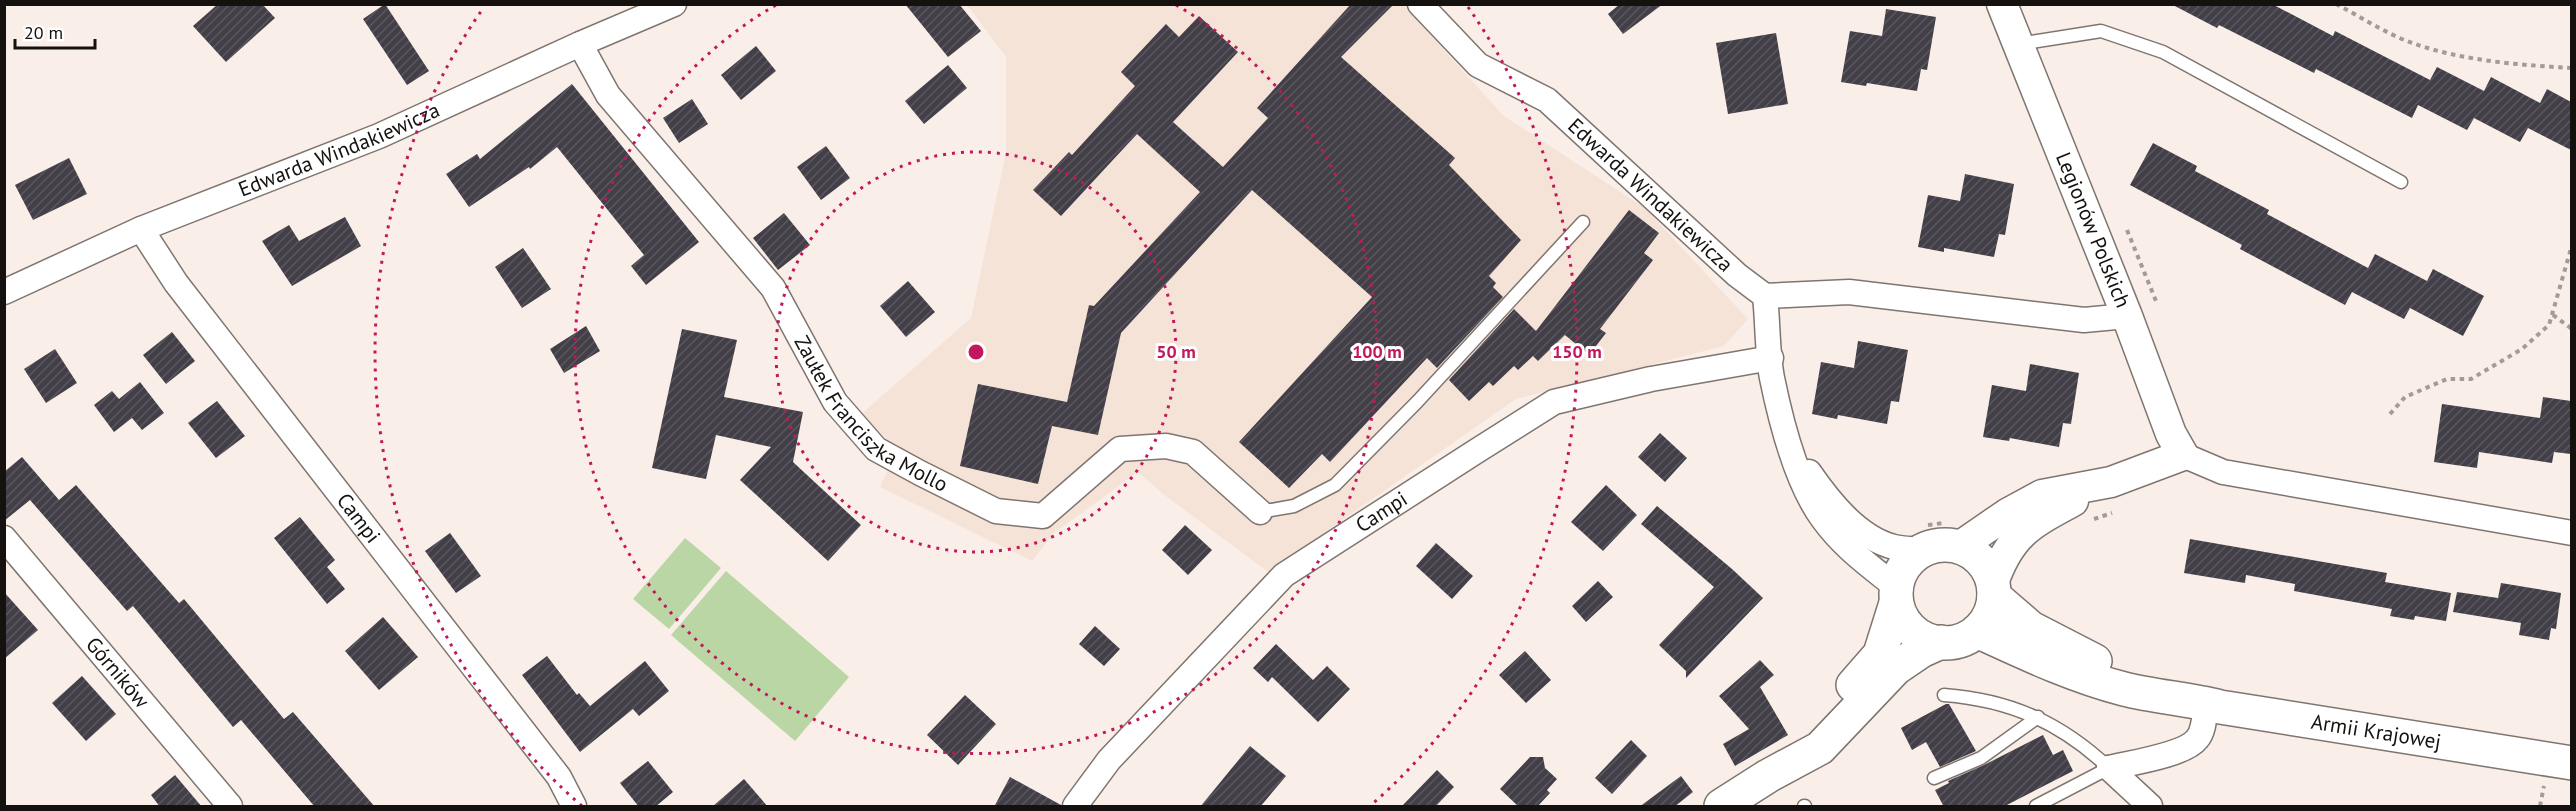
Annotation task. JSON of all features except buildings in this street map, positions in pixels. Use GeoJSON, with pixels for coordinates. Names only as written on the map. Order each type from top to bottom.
{"type":"FeatureCollection","features":[{"type":"Feature","properties":{"kind":"main road"},"geometry":{"type":"LineString","coordinates":[[1768,776],[1880,654],[1900,572],[1910,560],[1921,538],[1940,545],[1956,534],[1988,571],[1993,590],[1991,609],[1977,631],[1954,642],[1941,642],[1923,637],[1907,626],[1896,595]]}},
{"type":"Feature","properties":{"kind":"main road","name":"Armii Krajowej"},"geometry":{"type":"LineString","coordinates":[[1993,590],[2031,628],[2058,644],[2144,684],[2195,700]]}},
{"type":"Feature","properties":{"kind":"main road","name":"Armii Krajowej"},"geometry":{"type":"LineString","coordinates":[[1977,631],[2046,663],[2125,689],[2195,700],[2558,771]]}},
{"type":"Feature","properties":{"kind":"main road"},"geometry":{"type":"LineString","coordinates":[[1721,807],[1768,776],[1820,748],[1896,668],[1921,651],[1941,642]]}},
{"type":"Feature","properties":{"kind":"street","name":"Edwarda Windakiewicza"},"geometry":{"type":"LineString","coordinates":[[4,292],[141,229],[378,136],[674,4]]}},
{"type":"Feature","properties":{"kind":"street","name":"Edwarda Windakiewicza"},"geometry":{"type":"LineString","coordinates":[[1420,4],[1478,65],[1546,100],[1737,274],[1765,296]]}},
{"type":"Feature","properties":{"kind":"street","name":"Legionów Polskich"},"geometry":{"type":"LineString","coordinates":[[2002,4],[2127,316],[2171,434],[2183,455]]}},
{"type":"Feature","properties":{"kind":"street","name":"Zaułek Franciszka Mollo"},"geometry":{"type":"LineString","coordinates":[[580,44],[608,95],[773,288],[835,402],[876,449],[996,511],[1043,516],[1120,449],[1166,446],[1193,452],[1260,512]]}},
{"type":"Feature","properties":{"kind":"street","name":"Campi"},"geometry":{"type":"LineString","coordinates":[[141,229],[176,283],[559,777],[574,807]]}},
{"type":"Feature","properties":{"kind":"street"},"geometry":{"type":"LineString","coordinates":[[1896,595],[1853,553],[1822,518],[1804,486],[1789,443],[1772,376],[1765,296],[1849,292],[2084,320],[2127,316]]}},
{"type":"Feature","properties":{"kind":"street","name":"Campi"},"geometry":{"type":"LineString","coordinates":[[1075,807],[1108,760],[1284,575],[1554,402],[1651,379],[1771,357]]}},
{"type":"Feature","properties":{"kind":"street"},"geometry":{"type":"LineString","coordinates":[[1789,443],[1816,481],[1856,527],[1873,539],[1893,547],[1921,538]]}},
{"type":"Feature","properties":{"kind":"street"},"geometry":{"type":"LineString","coordinates":[[1993,590],[2000,563],[2015,538],[2040,519],[2111,482],[2183,455],[2223,472],[2571,533]]}},
{"type":"Feature","properties":{"kind":"street"},"geometry":{"type":"LineString","coordinates":[[1956,534],[2007,514],[2042,495],[2111,482]]}},
{"type":"Feature","properties":{"kind":"street","name":"Górników"},"geometry":{"type":"LineString","coordinates":[[4,538],[230,807]]}},
{"type":"Feature","properties":{"kind":"street"},"geometry":{"type":"LineString","coordinates":[[2109,768],[2178,753],[2197,741],[2202,731],[2195,700]]}},
{"type":"Feature","properties":{"kind":"street"},"geometry":{"type":"LineString","coordinates":[[2109,768],[2150,807]]}},
{"type":"Feature","properties":{"kind":"lane"},"geometry":{"type":"LineString","coordinates":[[2019,44],[2101,31],[2163,52],[2401,182]]}},
{"type":"Feature","properties":{"kind":"lane"},"geometry":{"type":"LineString","coordinates":[[1260,512],[1294,506],[1335,485],[1417,402],[1582,222]]}},
{"type":"Feature","properties":{"kind":"lane"},"geometry":{"type":"LineString","coordinates":[[1944,696],[1970,697],[2038,717],[2083,744],[2109,768],[2036,807]]}},
{"type":"Feature","properties":{"kind":"lane"},"geometry":{"type":"LineString","coordinates":[[1934,778],[1981,758],[2038,717]]}},
{"type":"Feature","properties":{"kind":"path"},"geometry":{"type":"LineString","coordinates":[[2336,4],[2413,44],[2524,65],[2571,68]]}},
{"type":"Feature","properties":{"kind":"path"},"geometry":{"type":"LineString","coordinates":[[2127,230],[2156,301]]}},
{"type":"Feature","properties":{"kind":"path"},"geometry":{"type":"LineString","coordinates":[[2390,414],[2405,397],[2447,379],[2471,379],[2522,349],[2549,325],[2571,245]]}},
{"type":"Feature","properties":{"kind":"path"},"geometry":{"type":"LineString","coordinates":[[2553,315],[2571,329]]}},
{"type":"Feature","properties":{"kind":"path"},"geometry":{"type":"LineString","coordinates":[[2084,523],[2115,512]]}},
{"type":"Feature","properties":{"kind":"path"},"geometry":{"type":"LineString","coordinates":[[1921,538],[1956,534]]}},
{"type":"Feature","properties":{"kind":"path"},"geometry":{"type":"LineString","coordinates":[[2540,807],[2558,771]]}},
{"type":"Feature","properties":{"kind":"shaded area"},"geometry":{"type":"Polygon","coordinates":[[[967,5],[1403,5],[1504,116],[1645,208],[1748,319],[1724,346],[1516,399],[1268,572],[1163,494],[1138,472],[1054,533],[1032,561],[880,487],[897,448],[860,415],[971,318],[1006,152],[1006,57],[967,5]]]}},
{"type":"Feature","properties":{"kind":"green space"},"geometry":{"type":"Polygon","coordinates":[[[685,538],[721,568],[669,629],[633,599],[685,538]]]}},
{"type":"Feature","properties":{"kind":"green space"},"geometry":{"type":"Polygon","coordinates":[[[726,571],[849,677],[795,741],[671,635],[726,571]]]}}]}
